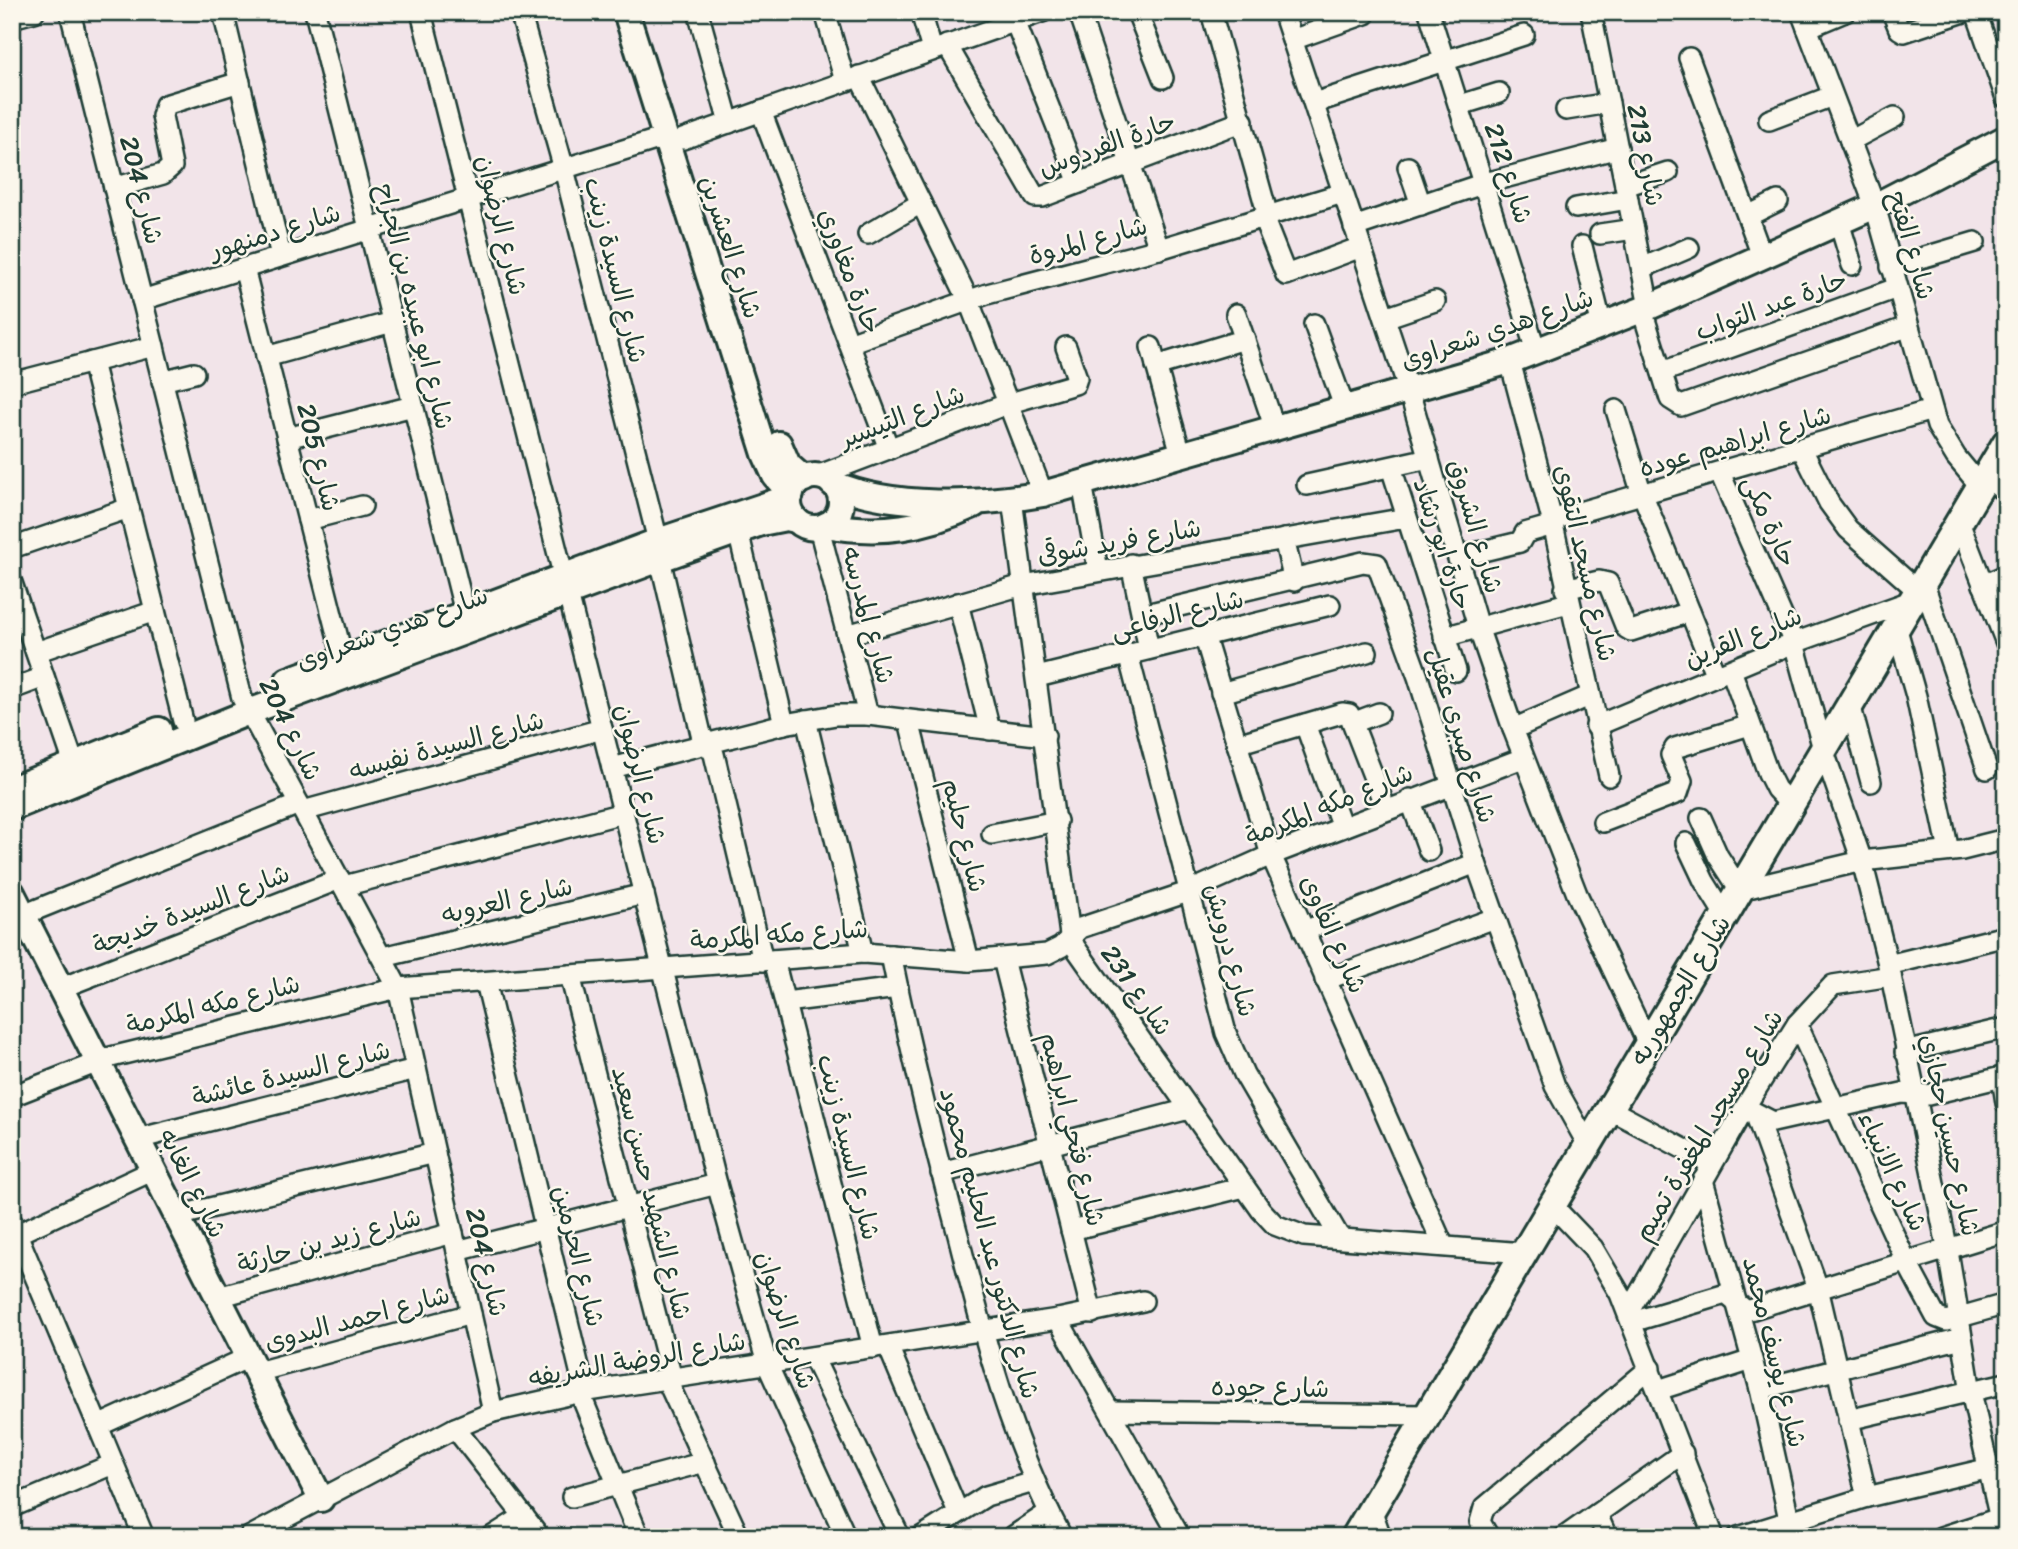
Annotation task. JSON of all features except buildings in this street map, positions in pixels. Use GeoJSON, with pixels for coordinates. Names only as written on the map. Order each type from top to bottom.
{"type":"FeatureCollection","features":[{"type":"Feature","properties":{"kind":"main road","name":"شارع الجمهوريه"},"geometry":{"type":"LineString","coordinates":[[1355,1537],[1917,591],[1959,522],[1991,485],[2006,443]]}},
{"type":"Feature","properties":{"kind":"street"},"geometry":{"type":"LineString","coordinates":[[12,18],[34,12]]}},
{"type":"Feature","properties":{"kind":"street","name":"شارع 204"},"geometry":{"type":"LineString","coordinates":[[70,12],[245,705],[398,988],[494,1412]]}},
{"type":"Feature","properties":{"kind":"street"},"geometry":{"type":"LineString","coordinates":[[223,12],[281,256]]}},
{"type":"Feature","properties":{"kind":"street","name":"شارع ابو عبيده بن الجراح"},"geometry":{"type":"LineString","coordinates":[[315,12],[465,613]]}},
{"type":"Feature","properties":{"kind":"street","name":"شارع الرضوان"},"geometry":{"type":"LineString","coordinates":[[421,12],[717,1184],[767,1364],[846,1537]]}},
{"type":"Feature","properties":{"kind":"street","name":"شارع السيدة زينب"},"geometry":{"type":"LineString","coordinates":[[520,12],[564,169],[659,550],[700,730],[713,754],[880,1347],[958,1512]]}},
{"type":"Feature","properties":{"kind":"street","name":"شارع العشرين"},"geometry":{"type":"LineString","coordinates":[[626,12],[674,138],[782,456],[795,473],[809,500]]}},
{"type":"Feature","properties":{"kind":"street","name":"شارع العشرين"},"geometry":{"type":"LineString","coordinates":[[643,12],[674,138]]}},
{"type":"Feature","properties":{"kind":"street"},"geometry":{"type":"LineString","coordinates":[[698,12],[729,123]]}},
{"type":"Feature","properties":{"kind":"street"},"geometry":{"type":"LineString","coordinates":[[825,12],[852,79],[921,203],[968,299],[1043,494]]}},
{"type":"Feature","properties":{"kind":"street"},"geometry":{"type":"LineString","coordinates":[[921,12],[939,48]]}},
{"type":"Feature","properties":{"kind":"street","name":"شارع دمنهور"},"geometry":{"type":"LineString","coordinates":[[142,300],[564,169],[729,123],[939,48],[1006,20],[1042,12]]}},
{"type":"Feature","properties":{"kind":"street"},"geometry":{"type":"LineString","coordinates":[[1079,12],[1132,163],[1158,249]]}},
{"type":"Feature","properties":{"kind":"street"},"geometry":{"type":"LineString","coordinates":[[1138,12],[1163,78]]}},
{"type":"Feature","properties":{"kind":"street"},"geometry":{"type":"LineString","coordinates":[[1211,12],[1243,121],[1266,217],[1286,275],[1361,247]]}},
{"type":"Feature","properties":{"kind":"street","name":"شارع الشروق"},"geometry":{"type":"LineString","coordinates":[[1283,12],[1409,391],[1478,627],[1523,758],[1577,894],[1648,1044]]}},
{"type":"Feature","properties":{"kind":"street","name":"شارع 212"},"geometry":{"type":"LineString","coordinates":[[1429,12],[1536,351]]}},
{"type":"Feature","properties":{"kind":"street","name":"شارع 213"},"geometry":{"type":"LineString","coordinates":[[1591,12],[1642,268],[1646,308],[1662,372],[1673,402],[1685,406],[1908,327]]}},
{"type":"Feature","properties":{"kind":"street"},"geometry":{"type":"LineString","coordinates":[[1804,20],[1845,12]]}},
{"type":"Feature","properties":{"kind":"street"},"geometry":{"type":"LineString","coordinates":[[1892,12],[1899,29],[1904,32],[1964,12]]}},
{"type":"Feature","properties":{"kind":"street"},"geometry":{"type":"LineString","coordinates":[[1976,12],[2006,98]]}},
{"type":"Feature","properties":{"kind":"street"},"geometry":{"type":"LineString","coordinates":[[1292,40],[1365,14]]}},
{"type":"Feature","properties":{"kind":"street"},"geometry":{"type":"LineString","coordinates":[[1006,20],[1079,183]]}},
{"type":"Feature","properties":{"kind":"street","name":"شارع الفتح"},"geometry":{"type":"LineString","coordinates":[[1804,20],[1875,206],[1932,410],[1945,442],[1991,485]]}},
{"type":"Feature","properties":{"kind":"street"},"geometry":{"type":"LineString","coordinates":[[1314,103],[1524,35]]}},
{"type":"Feature","properties":{"kind":"street","name":"حارة الفردوس"},"geometry":{"type":"LineString","coordinates":[[939,48],[1032,195],[1042,197],[1243,121]]}},
{"type":"Feature","properties":{"kind":"street"},"geometry":{"type":"LineString","coordinates":[[1689,58],[1762,256]]}},
{"type":"Feature","properties":{"kind":"street"},"geometry":{"type":"LineString","coordinates":[[114,188],[163,174],[172,166],[162,116],[165,105],[240,82]]}},
{"type":"Feature","properties":{"kind":"street"},"geometry":{"type":"LineString","coordinates":[[1460,105],[1499,93]]}},
{"type":"Feature","properties":{"kind":"street"},"geometry":{"type":"LineString","coordinates":[[1769,120],[1832,96]]}},
{"type":"Feature","properties":{"kind":"street"},"geometry":{"type":"LineString","coordinates":[[1566,110],[1609,103]]}},
{"type":"Feature","properties":{"kind":"street","name":"حارة مغاوري"},"geometry":{"type":"LineString","coordinates":[[761,111],[889,449]]}},
{"type":"Feature","properties":{"kind":"street"},"geometry":{"type":"LineString","coordinates":[[1850,141],[1895,117]]}},
{"type":"Feature","properties":{"kind":"street","name":"شارع هدي شعراوى"},"geometry":{"type":"LineString","coordinates":[[12,789],[183,721],[245,705],[659,550],[809,500],[877,497],[981,502],[1043,494],[1510,361],[1646,308],[1875,206],[2006,138]]}},
{"type":"Feature","properties":{"kind":"street"},"geometry":{"type":"LineString","coordinates":[[1354,227],[1485,183],[1618,148]]}},
{"type":"Feature","properties":{"kind":"street"},"geometry":{"type":"LineString","coordinates":[[1408,167],[1421,205]]}},
{"type":"Feature","properties":{"kind":"street"},"geometry":{"type":"LineString","coordinates":[[1576,208],[1627,192],[1668,172]]}},
{"type":"Feature","properties":{"kind":"street","name":"شارع المروة"},"geometry":{"type":"LineString","coordinates":[[849,343],[968,299],[1158,249],[1343,193]]}},
{"type":"Feature","properties":{"kind":"street"},"geometry":{"type":"LineString","coordinates":[[1748,216],[1778,201]]}},
{"type":"Feature","properties":{"kind":"street"},"geometry":{"type":"LineString","coordinates":[[868,234],[921,203]]}},
{"type":"Feature","properties":{"kind":"street"},"geometry":{"type":"LineString","coordinates":[[1839,222],[1852,265]]}},
{"type":"Feature","properties":{"kind":"street"},"geometry":{"type":"LineString","coordinates":[[1600,234],[1633,229]]}},
{"type":"Feature","properties":{"kind":"street"},"geometry":{"type":"LineString","coordinates":[[1891,267],[1975,242]]}},
{"type":"Feature","properties":{"kind":"street"},"geometry":{"type":"LineString","coordinates":[[1582,246],[1602,326]]}},
{"type":"Feature","properties":{"kind":"street"},"geometry":{"type":"LineString","coordinates":[[1642,268],[1689,248]]}},
{"type":"Feature","properties":{"kind":"street","name":"شارع 205"},"geometry":{"type":"LineString","coordinates":[[244,268],[343,659]]}},
{"type":"Feature","properties":{"kind":"street","name":"حارة عبد التواب"},"geometry":{"type":"LineString","coordinates":[[1662,372],[1897,288]]}},
{"type":"Feature","properties":{"kind":"street"},"geometry":{"type":"LineString","coordinates":[[1385,318],[1436,301]]}},
{"type":"Feature","properties":{"kind":"street"},"geometry":{"type":"LineString","coordinates":[[1236,314],[1275,429]]}},
{"type":"Feature","properties":{"kind":"street"},"geometry":{"type":"LineString","coordinates":[[267,357],[392,322]]}},
{"type":"Feature","properties":{"kind":"street"},"geometry":{"type":"LineString","coordinates":[[1314,324],[1345,408]]}},
{"type":"Feature","properties":{"kind":"street"},"geometry":{"type":"LineString","coordinates":[[1181,454],[1154,356],[1245,339]]}},
{"type":"Feature","properties":{"kind":"street"},"geometry":{"type":"LineString","coordinates":[[12,383],[154,346]]}},
{"type":"Feature","properties":{"kind":"street","name":"شارع التيسير"},"geometry":{"type":"LineString","coordinates":[[809,500],[889,449],[1007,404],[1076,383],[1066,346]]}},
{"type":"Feature","properties":{"kind":"street","name":"شارع مسجد التقوى"},"geometry":{"type":"LineString","coordinates":[[1510,361],[1552,523],[1566,596],[1609,776]]}},
{"type":"Feature","properties":{"kind":"street"},"geometry":{"type":"LineString","coordinates":[[92,362],[183,721]]}},
{"type":"Feature","properties":{"kind":"street"},"geometry":{"type":"LineString","coordinates":[[162,381],[194,373]]}},
{"type":"Feature","properties":{"kind":"street"},"geometry":{"type":"LineString","coordinates":[[287,438],[413,406]]}},
{"type":"Feature","properties":{"kind":"street"},"geometry":{"type":"LineString","coordinates":[[1616,410],[1643,495],[1690,612],[1750,724],[1776,789],[1790,804]]}},
{"type":"Feature","properties":{"kind":"street","name":"شارع ابراهيم عوده"},"geometry":{"type":"LineString","coordinates":[[1458,557],[1520,542],[1525,533],[1552,523],[1932,410]]}},
{"type":"Feature","properties":{"kind":"street"},"geometry":{"type":"LineString","coordinates":[[1802,449],[1829,503],[1848,529],[1917,591],[1987,769]]}},
{"type":"Feature","properties":{"kind":"street"},"geometry":{"type":"LineString","coordinates":[[1307,485],[1429,458]]}},
{"type":"Feature","properties":{"kind":"street","name":"حارة ابو رشاد"},"geometry":{"type":"LineString","coordinates":[[1391,467],[1456,671]]}},
{"type":"Feature","properties":{"kind":"street","name":"حارة مكى"},"geometry":{"type":"LineString","coordinates":[[1720,473],[1794,643],[1823,749]]}},
{"type":"Feature","properties":{"kind":"street"},"geometry":{"type":"LineString","coordinates":[[1082,483],[1098,570]]}},
{"type":"Feature","properties":{"kind":"street","name":"شارع 231"},"geometry":{"type":"LineString","coordinates":[[1012,499],[1057,821],[1070,935],[1075,947],[1244,1187],[1267,1218],[1284,1230],[1340,1238],[1524,1253]]}},
{"type":"Feature","properties":{"kind":"street","name":"شارع هدي شعراوى"},"geometry":{"type":"LineString","coordinates":[[809,500],[886,531],[920,525],[981,502]]}},
{"type":"Feature","properties":{"kind":"street","name":"شارع هدي شعراوى"},"geometry":{"type":"LineString","coordinates":[[659,550],[773,520],[809,500]]}},
{"type":"Feature","properties":{"kind":"street","name":"شارع المدرسه"},"geometry":{"type":"LineString","coordinates":[[809,500],[868,715]]}},
{"type":"Feature","properties":{"kind":"street"},"geometry":{"type":"LineString","coordinates":[[308,520],[362,506]]}},
{"type":"Feature","properties":{"kind":"street"},"geometry":{"type":"LineString","coordinates":[[12,548],[129,508]]}},
{"type":"Feature","properties":{"kind":"street","name":"شارع فريد شوقى"},"geometry":{"type":"LineString","coordinates":[[847,635],[1023,585],[1130,564],[1406,518]]}},
{"type":"Feature","properties":{"kind":"street"},"geometry":{"type":"LineString","coordinates":[[1959,522],[2006,643]]}},
{"type":"Feature","properties":{"kind":"street"},"geometry":{"type":"LineString","coordinates":[[738,531],[784,724]]}},
{"type":"Feature","properties":{"kind":"street"},"geometry":{"type":"LineString","coordinates":[[1284,539],[1294,580]]}},
{"type":"Feature","properties":{"kind":"street","name":"شارع صبرى عقيل"},"geometry":{"type":"LineString","coordinates":[[1142,615],[1363,562],[1377,564],[1418,677],[1449,784],[1555,1086],[1588,1145]]}},
{"type":"Feature","properties":{"kind":"street"},"geometry":{"type":"LineString","coordinates":[[1130,564],[1149,649]]}},
{"type":"Feature","properties":{"kind":"street"},"geometry":{"type":"LineString","coordinates":[[1983,585],[2006,575]]}},
{"type":"Feature","properties":{"kind":"street","name":"حارة ابو رشاد"},"geometry":{"type":"LineString","coordinates":[[1444,636],[1566,596],[1599,581],[1608,583],[1626,628],[1631,631],[1690,612]]}},
{"type":"Feature","properties":{"kind":"street"},"geometry":{"type":"LineString","coordinates":[[12,583],[74,764]]}},
{"type":"Feature","properties":{"kind":"street","name":"شارع هدي شعراوى"},"geometry":{"type":"LineString","coordinates":[[12,808],[343,659],[465,613],[566,585]]}},
{"type":"Feature","properties":{"kind":"street","name":"شارع القرين"},"geometry":{"type":"LineString","coordinates":[[1596,726],[1917,591]]}},
{"type":"Feature","properties":{"kind":"street"},"geometry":{"type":"LineString","coordinates":[[958,603],[990,730]]}},
{"type":"Feature","properties":{"kind":"street","name":"شارع الرفاعى"},"geometry":{"type":"LineString","coordinates":[[1037,677],[1331,605]]}},
{"type":"Feature","properties":{"kind":"street"},"geometry":{"type":"LineString","coordinates":[[36,652],[155,611]]}},
{"type":"Feature","properties":{"kind":"street"},"geometry":{"type":"LineString","coordinates":[[1896,626],[1916,696],[1950,851]]}},
{"type":"Feature","properties":{"kind":"street","name":"شارع الفاوى"},"geometry":{"type":"LineString","coordinates":[[1204,635],[1271,855],[1443,1245]]}},
{"type":"Feature","properties":{"kind":"street"},"geometry":{"type":"LineString","coordinates":[[1221,693],[1367,652]]}},
{"type":"Feature","properties":{"kind":"street","name":"شارع درويش"},"geometry":{"type":"LineString","coordinates":[[1128,654],[1188,892],[1234,1054],[1340,1238]]}},
{"type":"Feature","properties":{"kind":"street"},"geometry":{"type":"LineString","coordinates":[[12,689],[44,677]]}},
{"type":"Feature","properties":{"kind":"street"},"geometry":{"type":"LineString","coordinates":[[1513,729],[1589,696]]}},
{"type":"Feature","properties":{"kind":"street"},"geometry":{"type":"LineString","coordinates":[[1850,704],[1871,782]]}},
{"type":"Feature","properties":{"kind":"street"},"geometry":{"type":"LineString","coordinates":[[1237,744],[1342,713],[1349,714],[1387,809]]}},
{"type":"Feature","properties":{"kind":"street"},"geometry":{"type":"LineString","coordinates":[[1354,722],[1378,713]]}},
{"type":"Feature","properties":{"kind":"street"},"geometry":{"type":"LineString","coordinates":[[612,768],[784,724],[868,715],[1045,736]]}},
{"type":"Feature","properties":{"kind":"street"},"geometry":{"type":"LineString","coordinates":[[806,720],[863,953]]}},
{"type":"Feature","properties":{"kind":"street","name":"شارع حليم"},"geometry":{"type":"LineString","coordinates":[[909,721],[969,961]]}},
{"type":"Feature","properties":{"kind":"street"},"geometry":{"type":"LineString","coordinates":[[1306,724],[1342,827]]}},
{"type":"Feature","properties":{"kind":"street"},"geometry":{"type":"LineString","coordinates":[[1602,822],[1678,793],[1682,781],[1671,755],[1675,748],[1750,724]]}},
{"type":"Feature","properties":{"kind":"street","name":"شارع السيدة نفيسه"},"geometry":{"type":"LineString","coordinates":[[18,904],[301,808],[602,729]]}},
{"type":"Feature","properties":{"kind":"street","name":"شارع حسين حجازي"},"geometry":{"type":"LineString","coordinates":[[1823,749],[1863,861],[1890,971],[1948,1251],[1986,1469],[2003,1524]]}},
{"type":"Feature","properties":{"kind":"street","name":"شارع مكه المكرمة"},"geometry":{"type":"LineString","coordinates":[[12,1096],[98,1061],[398,988],[863,953],[969,961],[1047,954],[1061,947],[1070,935],[1085,926],[1188,892],[1410,799],[1523,758]]}},
{"type":"Feature","properties":{"kind":"street"},"geometry":{"type":"LineString","coordinates":[[1410,799],[1429,850]]}},
{"type":"Feature","properties":{"kind":"street","name":"شارع السيدة خديجة"},"geometry":{"type":"LineString","coordinates":[[61,988],[342,883],[623,813]]}},
{"type":"Feature","properties":{"kind":"street"},"geometry":{"type":"LineString","coordinates":[[1701,818],[1718,856],[1740,890],[1863,861],[1950,851],[2006,839]]}},
{"type":"Feature","properties":{"kind":"street"},"geometry":{"type":"LineString","coordinates":[[992,834],[1057,821]]}},
{"type":"Feature","properties":{"kind":"street"},"geometry":{"type":"LineString","coordinates":[[1686,843],[1724,915]]}},
{"type":"Feature","properties":{"kind":"street"},"geometry":{"type":"LineString","coordinates":[[1304,931],[1476,863]]}},
{"type":"Feature","properties":{"kind":"street","name":"شارع العروبه"},"geometry":{"type":"LineString","coordinates":[[383,957],[644,894]]}},
{"type":"Feature","properties":{"kind":"street","name":"شارع الغابه"},"geometry":{"type":"LineString","coordinates":[[18,904],[321,1499]]}},
{"type":"Feature","properties":{"kind":"street"},"geometry":{"type":"LineString","coordinates":[[1325,980],[1495,918]]}},
{"type":"Feature","properties":{"kind":"street","name":"شارع مسجد المغفرة تميم"},"geometry":{"type":"LineString","coordinates":[[1630,1317],[1708,1172],[1750,1110],[1797,1024],[1833,985],[2006,936]]}},
{"type":"Feature","properties":{"kind":"street","name":"شارع الدكتور عبد الحليم محمود"},"geometry":{"type":"LineString","coordinates":[[891,955],[982,1331],[1004,1402],[1034,1482],[1062,1537]]}},
{"type":"Feature","properties":{"kind":"street","name":"شارع فتحي ابراهيم"},"geometry":{"type":"LineString","coordinates":[[1003,959],[1092,1313]]}},
{"type":"Feature","properties":{"kind":"street","name":"شارع الشهيد حسن سعيد"},"geometry":{"type":"LineString","coordinates":[[570,975],[670,1371],[671,1391],[739,1537]]}},
{"type":"Feature","properties":{"kind":"street","name":"شارع الحرمين"},"geometry":{"type":"LineString","coordinates":[[486,982],[582,1392],[639,1537]]}},
{"type":"Feature","properties":{"kind":"street"},"geometry":{"type":"LineString","coordinates":[[785,1002],[898,988]]}},
{"type":"Feature","properties":{"kind":"street","name":"شارع الانبياء"},"geometry":{"type":"LineString","coordinates":[[1797,1024],[1907,1263],[1936,1317],[1946,1321],[1959,1318]]}},
{"type":"Feature","properties":{"kind":"street"},"geometry":{"type":"LineString","coordinates":[[1905,1052],[2006,1028]]}},
{"type":"Feature","properties":{"kind":"street","name":"شارع السيدة عائشة"},"geometry":{"type":"LineString","coordinates":[[137,1139],[416,1069]]}},
{"type":"Feature","properties":{"kind":"street"},"geometry":{"type":"LineString","coordinates":[[1750,1110],[1773,1122],[1902,1093],[1928,1095],[2004,1077],[2006,1103]]}},
{"type":"Feature","properties":{"kind":"street"},"geometry":{"type":"LineString","coordinates":[[942,1173],[1189,1109]]}},
{"type":"Feature","properties":{"kind":"street"},"geometry":{"type":"LineString","coordinates":[[1609,1109],[1708,1172]]}},
{"type":"Feature","properties":{"kind":"street"},"geometry":{"type":"LineString","coordinates":[[1750,1110],[1818,1288],[1867,1497]]}},
{"type":"Feature","properties":{"kind":"street"},"geometry":{"type":"LineString","coordinates":[[177,1216],[435,1153]]}},
{"type":"Feature","properties":{"kind":"street"},"geometry":{"type":"LineString","coordinates":[[144,1537],[15,1228],[154,1170]]}},
{"type":"Feature","properties":{"kind":"street","name":"شارع يوسف محمد"},"geometry":{"type":"LineString","coordinates":[[1708,1172],[1790,1528]]}},
{"type":"Feature","properties":{"kind":"street","name":"شارع زيد بن حارثة"},"geometry":{"type":"LineString","coordinates":[[218,1297],[455,1242],[545,1228],[717,1184]]}},
{"type":"Feature","properties":{"kind":"street"},"geometry":{"type":"LineString","coordinates":[[1071,1230],[1244,1187]]}},
{"type":"Feature","properties":{"kind":"street"},"geometry":{"type":"LineString","coordinates":[[1552,1205],[1593,1248],[1630,1317],[1714,1537]]}},
{"type":"Feature","properties":{"kind":"street"},"geometry":{"type":"LineString","coordinates":[[1630,1317],[1727,1294],[1750,1310],[2006,1231]]}},
{"type":"Feature","properties":{"kind":"street","name":"شارع الروضة الشريفه"},"geometry":{"type":"LineString","coordinates":[[249,1537],[455,1428],[494,1412],[582,1392],[1058,1319],[1143,1301]]}},
{"type":"Feature","properties":{"kind":"street"},"geometry":{"type":"LineString","coordinates":[[1959,1318],[2006,1304]]}},
{"type":"Feature","properties":{"kind":"street","name":"شارع احمد البدوى"},"geometry":{"type":"LineString","coordinates":[[97,1426],[253,1365],[471,1314]]}},
{"type":"Feature","properties":{"kind":"street"},"geometry":{"type":"LineString","coordinates":[[1058,1319],[1180,1537]]}},
{"type":"Feature","properties":{"kind":"street"},"geometry":{"type":"LineString","coordinates":[[1760,1389],[1962,1338]]}},
{"type":"Feature","properties":{"kind":"street"},"geometry":{"type":"LineString","coordinates":[[813,1357],[900,1537]]}},
{"type":"Feature","properties":{"kind":"street"},"geometry":{"type":"LineString","coordinates":[[1658,1390],[1752,1360]]}},
{"type":"Feature","properties":{"kind":"street"},"geometry":{"type":"LineString","coordinates":[[1489,1537],[1480,1522],[1484,1508],[1650,1368]]}},
{"type":"Feature","properties":{"kind":"street"},"geometry":{"type":"LineString","coordinates":[[1849,1420],[2006,1383]]}},
{"type":"Feature","properties":{"kind":"street","name":"شارع جوده"},"geometry":{"type":"LineString","coordinates":[[1111,1411],[1427,1415]]}},
{"type":"Feature","properties":{"kind":"street"},"geometry":{"type":"LineString","coordinates":[[455,1428],[540,1537]]}},
{"type":"Feature","properties":{"kind":"street"},"geometry":{"type":"LineString","coordinates":[[1564,1537],[1683,1452]]}},
{"type":"Feature","properties":{"kind":"street"},"geometry":{"type":"LineString","coordinates":[[572,1497],[705,1462]]}},
{"type":"Feature","properties":{"kind":"street"},"geometry":{"type":"LineString","coordinates":[[12,1507],[113,1464]]}},
{"type":"Feature","properties":{"kind":"street"},"geometry":{"type":"LineString","coordinates":[[1738,1537],[1790,1528],[1867,1497],[1986,1469]]}},
{"type":"Feature","properties":{"kind":"street"},"geometry":{"type":"LineString","coordinates":[[921,1537],[986,1496],[1034,1482]]}},
{"type":"Feature","properties":{"kind":"street"},"geometry":{"type":"LineString","coordinates":[[1371,1509],[1381,1537]]}},
{"type":"Feature","properties":{"kind":"street"},"geometry":{"type":"LineString","coordinates":[[1012,1537],[1049,1512]]}},
{"type":"Feature","properties":{"kind":"street"},"geometry":{"type":"LineString","coordinates":[[1597,1514],[1607,1537]]}},
{"type":"Feature","properties":{"kind":"street"},"geometry":{"type":"LineString","coordinates":[[491,1537],[524,1516]]}},
{"type":"Feature","properties":{"kind":"street"},"geometry":{"type":"LineString","coordinates":[[1941,1537],[2003,1524]]}}]}
